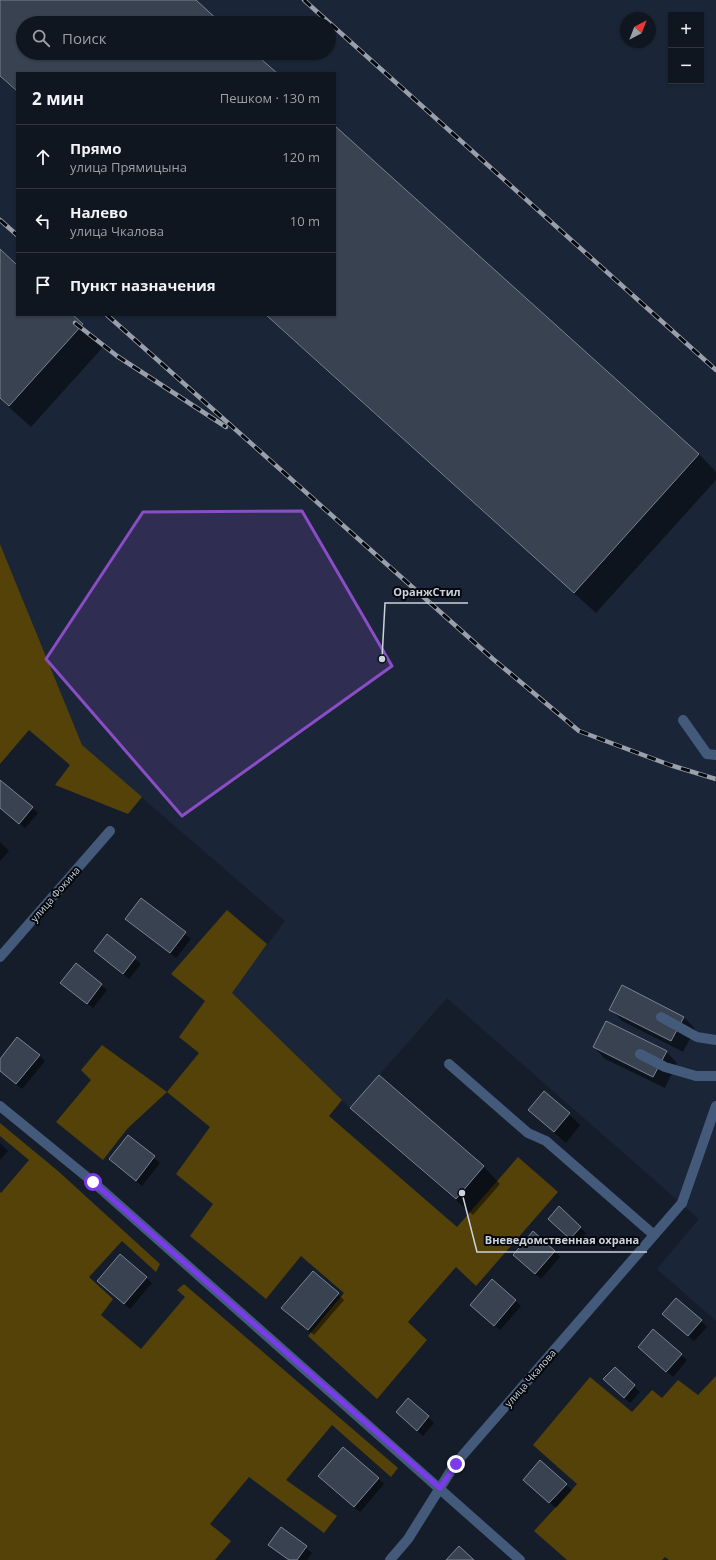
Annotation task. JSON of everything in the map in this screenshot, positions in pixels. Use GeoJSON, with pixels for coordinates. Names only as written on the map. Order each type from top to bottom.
{"type":"FeatureCollection","features":[{"type":"Feature","properties":{"kind":"street"},"geometry":{"type":"LineString","coordinates":[[683,720],[707,754],[716,755]]}},
{"type":"Feature","properties":{"kind":"street","name":"улица Фокина"},"geometry":{"type":"LineString","coordinates":[[0,957],[110,831]]}},
{"type":"Feature","properties":{"kind":"street"},"geometry":{"type":"LineString","coordinates":[[661,1017],[697,1037],[716,1040]]}},
{"type":"Feature","properties":{"kind":"street"},"geometry":{"type":"LineString","coordinates":[[640,1054],[665,1067],[696,1076],[716,1076]]}},
{"type":"Feature","properties":{"kind":"street"},"geometry":{"type":"LineString","coordinates":[[449,1064],[528,1133],[546,1141],[654,1235]]}},
{"type":"Feature","properties":{"kind":"street"},"geometry":{"type":"LineString","coordinates":[[0,1106],[99,1187],[520,1560]]}},
{"type":"Feature","properties":{"kind":"street","name":"улица Чкалова"},"geometry":{"type":"LineString","coordinates":[[390,1560],[408,1539],[456,1464],[682,1203],[716,1106]]}},
{"type":"Feature","properties":{"kind":"highlighted area"},"geometry":{"type":"Polygon","coordinates":[[[302,511],[392,666],[182,816],[46,659],[143,512],[302,511]]]}},
{"type":"Feature","properties":{"kind":"shaded area"},"geometry":{"type":"Polygon","coordinates":[[[0,0],[716,0],[716,1321],[657,1269],[699,1219],[447,998],[350,1108],[231,993],[285,921],[82,746],[0,544],[0,0]]]}},
{"type":"Feature","properties":{"kind":"shaded area"},"geometry":{"type":"Polygon","coordinates":[[[0,544],[82,745],[142,797],[128,814],[55,785],[70,765],[29,730],[0,764],[0,544]]]}},
{"type":"Feature","properties":{"kind":"shaded area"},"geometry":{"type":"Polygon","coordinates":[[[227,910],[267,944],[232,993],[342,1100],[329,1116],[457,1227],[518,1157],[558,1192],[476,1286],[456,1267],[408,1322],[427,1340],[377,1399],[308,1336],[344,1293],[301,1256],[266,1299],[190,1236],[213,1204],[176,1174],[210,1127],[167,1092],[199,1053],[179,1037],[205,1001],[171,974],[227,910]]]}},
{"type":"Feature","properties":{"kind":"shaded area"},"geometry":{"type":"Polygon","coordinates":[[[102,1045],[167,1092],[127,1129],[103,1160],[56,1122],[91,1080],[81,1070],[102,1045]]]}},
{"type":"Feature","properties":{"kind":"shaded area"},"geometry":{"type":"Polygon","coordinates":[[[0,1123],[58,1171],[160,1264],[156,1272],[122,1241],[89,1277],[113,1299],[101,1315],[141,1349],[185,1297],[177,1290],[184,1284],[398,1468],[391,1477],[332,1425],[286,1480],[337,1516],[324,1533],[249,1477],[210,1524],[231,1541],[215,1560],[0,1560],[0,1192],[1,1193],[29,1160],[0,1136],[0,1123]]]}},
{"type":"Feature","properties":{"kind":"shaded area"},"geometry":{"type":"Polygon","coordinates":[[[716,1376],[716,1560],[669,1560],[665,1557],[662,1560],[567,1560],[534,1531],[577,1484],[533,1445],[590,1377],[632,1412],[652,1390],[662,1398],[678,1380],[698,1395],[716,1376]]]}},
{"type":"Feature","properties":{"kind":"building"},"geometry":{"type":"Polygon","coordinates":[[[0,0],[196,0],[213,16],[16,16],[16,60],[262,60],[276,72],[16,72],[16,90],[0,76],[0,0]]]}},
{"type":"Feature","properties":{"kind":"building"},"geometry":{"type":"Polygon","coordinates":[[[336,127],[699,454],[574,593],[267,316],[336,316],[336,127]]]}},
{"type":"Feature","properties":{"kind":"building"},"geometry":{"type":"Polygon","coordinates":[[[0,249],[16,264],[16,316],[74,316],[83,324],[9,406],[0,398],[0,249]]]}},
{"type":"Feature","properties":{"kind":"building"},"geometry":{"type":"Polygon","coordinates":[[[0,780],[33,807],[19,824],[0,808],[0,780]]]}},
{"type":"Feature","properties":{"kind":"building"},"geometry":{"type":"Polygon","coordinates":[[[141,898],[186,932],[170,953],[125,919],[141,898]]]}},
{"type":"Feature","properties":{"kind":"building"},"geometry":{"type":"Polygon","coordinates":[[[107,934],[136,957],[123,974],[94,951],[107,934]]]}},
{"type":"Feature","properties":{"kind":"building"},"geometry":{"type":"Polygon","coordinates":[[[76,963],[102,984],[87,1004],[60,983],[76,963]]]}},
{"type":"Feature","properties":{"kind":"building"},"geometry":{"type":"Polygon","coordinates":[[[622,985],[684,1017],[671,1041],[609,1010],[622,985]]]}},
{"type":"Feature","properties":{"kind":"building"},"geometry":{"type":"Polygon","coordinates":[[[606,1021],[667,1051],[653,1077],[593,1047],[606,1021]]]}},
{"type":"Feature","properties":{"kind":"building"},"geometry":{"type":"Polygon","coordinates":[[[17,1037],[40,1055],[16,1084],[0,1071],[0,1059],[17,1037]]]}},
{"type":"Feature","properties":{"kind":"building"},"geometry":{"type":"Polygon","coordinates":[[[379,1075],[484,1166],[456,1199],[350,1108],[379,1075]]]}},
{"type":"Feature","properties":{"kind":"building"},"geometry":{"type":"Polygon","coordinates":[[[544,1091],[570,1113],[554,1132],[528,1110],[544,1091]]]}},
{"type":"Feature","properties":{"kind":"building"},"geometry":{"type":"Polygon","coordinates":[[[128,1135],[155,1156],[136,1181],[109,1159],[128,1135]]]}},
{"type":"Feature","properties":{"kind":"building"},"geometry":{"type":"Polygon","coordinates":[[[559,1206],[581,1227],[570,1239],[548,1219],[559,1206]]]}},
{"type":"Feature","properties":{"kind":"building"},"geometry":{"type":"Polygon","coordinates":[[[533,1231],[555,1251],[535,1274],[513,1255],[533,1231]]]}},
{"type":"Feature","properties":{"kind":"building"},"geometry":{"type":"Polygon","coordinates":[[[120,1254],[147,1277],[124,1304],[97,1281],[120,1254]]]}},
{"type":"Feature","properties":{"kind":"building"},"geometry":{"type":"Polygon","coordinates":[[[313,1271],[339,1293],[308,1330],[281,1308],[313,1271]]]}},
{"type":"Feature","properties":{"kind":"building"},"geometry":{"type":"Polygon","coordinates":[[[492,1279],[516,1300],[494,1326],[470,1305],[492,1279]]]}},
{"type":"Feature","properties":{"kind":"building"},"geometry":{"type":"Polygon","coordinates":[[[676,1298],[702,1320],[688,1336],[662,1314],[676,1298]]]}},
{"type":"Feature","properties":{"kind":"building"},"geometry":{"type":"Polygon","coordinates":[[[653,1329],[682,1354],[666,1372],[638,1347],[653,1329]]]}},
{"type":"Feature","properties":{"kind":"building"},"geometry":{"type":"Polygon","coordinates":[[[615,1367],[635,1385],[624,1398],[603,1379],[615,1367]]]}},
{"type":"Feature","properties":{"kind":"building"},"geometry":{"type":"Polygon","coordinates":[[[408,1398],[429,1416],[417,1431],[396,1412],[408,1398]]]}},
{"type":"Feature","properties":{"kind":"building"},"geometry":{"type":"Polygon","coordinates":[[[343,1447],[379,1478],[354,1507],[318,1476],[343,1447]]]}},
{"type":"Feature","properties":{"kind":"building"},"geometry":{"type":"Polygon","coordinates":[[[540,1460],[567,1484],[549,1503],[523,1480],[540,1460]]]}},
{"type":"Feature","properties":{"kind":"building"},"geometry":{"type":"Polygon","coordinates":[[[281,1527],[307,1546],[297,1560],[289,1560],[268,1545],[281,1527]]]}},
{"type":"Feature","properties":{"kind":"building"},"geometry":{"type":"Polygon","coordinates":[[[459,1546],[474,1560],[446,1560],[459,1546]]]}},
{"type":"Feature","properties":{"kind":"railway"},"geometry":{"type":"LineString","coordinates":[[304,0],[322,16]]}},
{"type":"Feature","properties":{"kind":"railway"},"geometry":{"type":"LineString","coordinates":[[336,29],[716,370]]}},
{"type":"Feature","properties":{"kind":"railway"},"geometry":{"type":"LineString","coordinates":[[0,220],[16,234]]}},
{"type":"Feature","properties":{"kind":"railway"},"geometry":{"type":"LineString","coordinates":[[108,316],[493,659],[579,731],[670,765],[716,779]]}},
{"type":"Feature","properties":{"kind":"railway"},"geometry":{"type":"LineString","coordinates":[[75,323],[117,356],[226,427]]}},
{"type":"Feature","properties":{"kind":"place","name":"ОранжСтил"},"geometry":{"type":"Point","coordinates":[382,659]}},
{"type":"Feature","properties":{"kind":"place","name":"Вневедомственная охрана"},"geometry":{"type":"Point","coordinates":[462,1193]}},
{"type":"Feature","properties":{"kind":"route"},"geometry":{"type":"LineString","coordinates":[[93,1182],[440,1488],[456,1464]]}}]}
